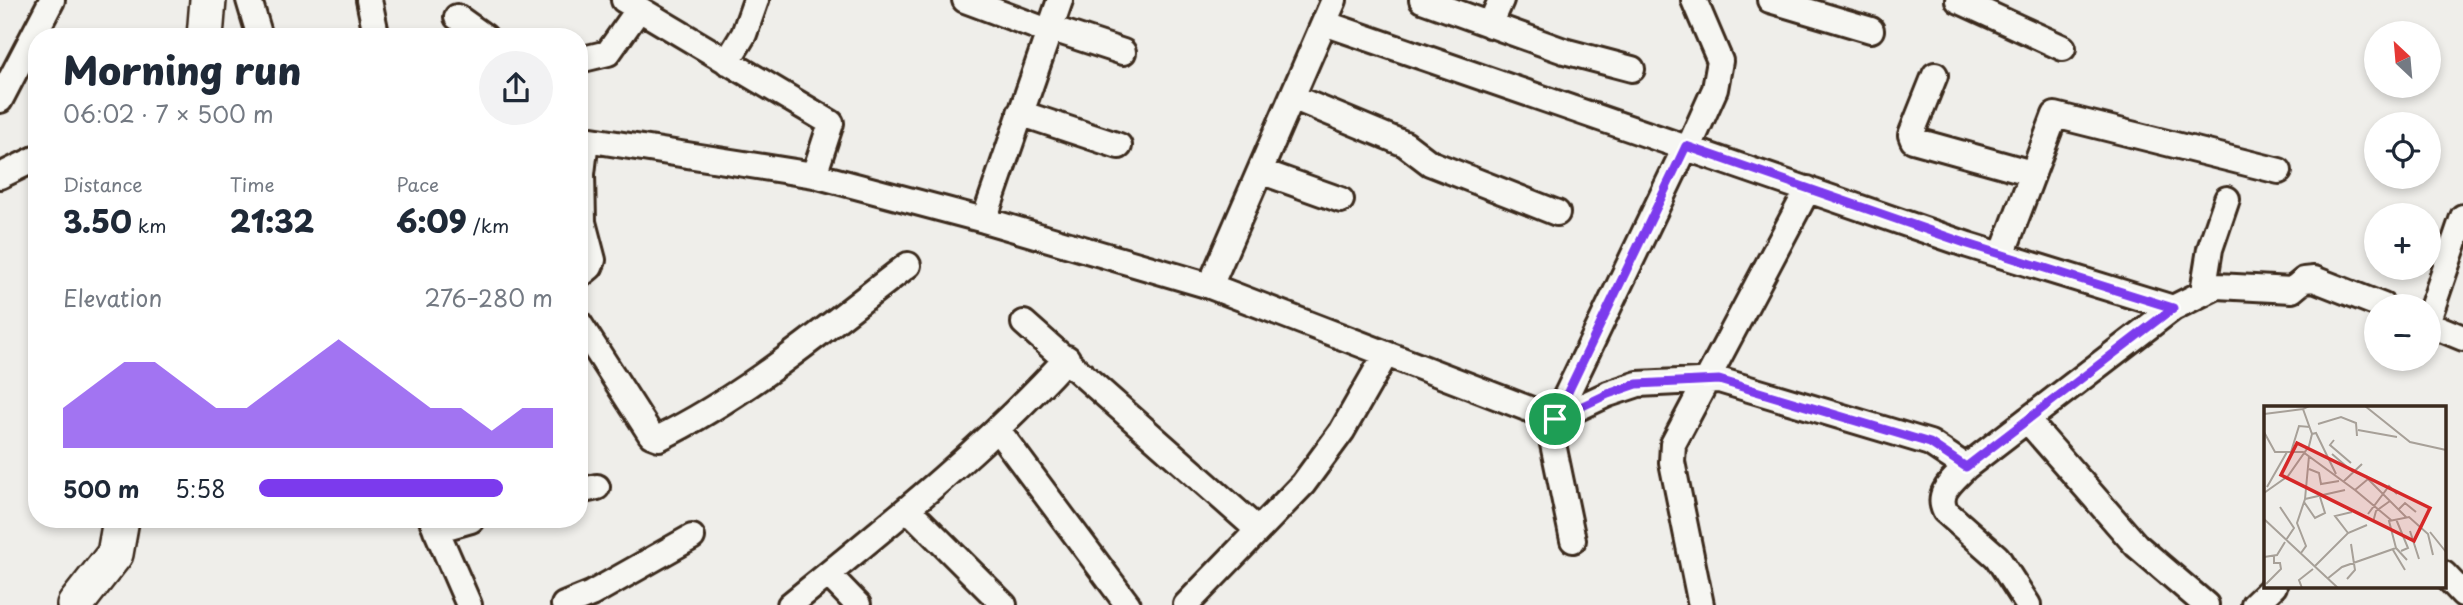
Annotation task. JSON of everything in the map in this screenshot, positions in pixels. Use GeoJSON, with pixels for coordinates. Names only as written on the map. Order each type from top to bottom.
{"type":"FeatureCollection","features":[{"type":"Feature","properties":{"kind":"main road"},"geometry":{"type":"LineString","coordinates":[[206,28],[208,0]]}},
{"type":"Feature","properties":{"kind":"main road"},"geometry":{"type":"LineString","coordinates":[[75,605],[115,554],[120,528]]}},
{"type":"Feature","properties":{"kind":"street"},"geometry":{"type":"LineString","coordinates":[[37,28],[52,0]]}},
{"type":"Feature","properties":{"kind":"street"},"geometry":{"type":"LineString","coordinates":[[248,0],[257,28]]}},
{"type":"Feature","properties":{"kind":"street"},"geometry":{"type":"LineString","coordinates":[[369,0],[375,28]]}},
{"type":"Feature","properties":{"kind":"street"},"geometry":{"type":"LineString","coordinates":[[727,62],[744,34],[756,0]]}},
{"type":"Feature","properties":{"kind":"street"},"geometry":{"type":"LineString","coordinates":[[965,0],[1049,30],[1123,52]]}},
{"type":"Feature","properties":{"kind":"street"},"geometry":{"type":"LineString","coordinates":[[985,220],[1060,0]]}},
{"type":"Feature","properties":{"kind":"street"},"geometry":{"type":"LineString","coordinates":[[1210,286],[1334,0]]}},
{"type":"Feature","properties":{"kind":"street"},"geometry":{"type":"LineString","coordinates":[[1422,0],[1563,51],[1632,69]]}},
{"type":"Feature","properties":{"kind":"street"},"geometry":{"type":"LineString","coordinates":[[1490,25],[1501,0]]}},
{"type":"Feature","properties":{"kind":"street"},"geometry":{"type":"LineString","coordinates":[[1573,540],[1552,439],[1555,419],[1714,89],[1720,61],[1694,0]]}},
{"type":"Feature","properties":{"kind":"street"},"geometry":{"type":"LineString","coordinates":[[1769,0],[1816,7],[1871,30]]}},
{"type":"Feature","properties":{"kind":"street"},"geometry":{"type":"LineString","coordinates":[[1958,0],[2063,48]]}},
{"type":"Feature","properties":{"kind":"street"},"geometry":{"type":"LineString","coordinates":[[588,58],[608,54],[631,4],[831,123],[814,175]]}},
{"type":"Feature","properties":{"kind":"street"},"geometry":{"type":"LineString","coordinates":[[457,17],[472,28]]}},
{"type":"Feature","properties":{"kind":"street"},"geometry":{"type":"LineString","coordinates":[[1324,23],[2003,255],[2173,308]]}},
{"type":"Feature","properties":{"kind":"street"},"geometry":{"type":"LineString","coordinates":[[0,100],[28,46]]}},
{"type":"Feature","properties":{"kind":"street"},"geometry":{"type":"LineString","coordinates":[[1935,75],[1911,135],[1913,140],[2032,173]]}},
{"type":"Feature","properties":{"kind":"street"},"geometry":{"type":"LineString","coordinates":[[1292,97],[1405,144],[1430,163],[1557,213]]}},
{"type":"Feature","properties":{"kind":"street"},"geometry":{"type":"LineString","coordinates":[[1020,113],[1119,146]]}},
{"type":"Feature","properties":{"kind":"street"},"geometry":{"type":"LineString","coordinates":[[2003,255],[2055,115],[2279,172]]}},
{"type":"Feature","properties":{"kind":"street"},"geometry":{"type":"LineString","coordinates":[[588,139],[814,175],[985,220],[1210,286],[1555,419],[1608,394],[1637,384],[1706,380],[1732,384],[1930,443],[1966,467]]}},
{"type":"Feature","properties":{"kind":"street"},"geometry":{"type":"LineString","coordinates":[[0,176],[28,162]]}},
{"type":"Feature","properties":{"kind":"street"},"geometry":{"type":"LineString","coordinates":[[1260,171],[1341,200]]}},
{"type":"Feature","properties":{"kind":"street"},"geometry":{"type":"LineString","coordinates":[[1701,605],[1672,462],[1673,444],[1808,189]]}},
{"type":"Feature","properties":{"kind":"street"},"geometry":{"type":"LineString","coordinates":[[2203,292],[2210,249],[2227,199]]}},
{"type":"Feature","properties":{"kind":"street"},"geometry":{"type":"LineString","coordinates":[[2437,294],[2463,217]]}},
{"type":"Feature","properties":{"kind":"street"},"geometry":{"type":"LineString","coordinates":[[588,241],[593,260],[588,266]]}},
{"type":"Feature","properties":{"kind":"street"},"geometry":{"type":"LineString","coordinates":[[588,337],[652,435],[659,438],[688,424],[782,360],[908,265]]}},
{"type":"Feature","properties":{"kind":"street"},"geometry":{"type":"LineString","coordinates":[[2028,605],[1997,557],[1945,511],[1941,494],[1966,467],[2173,308],[2217,286],[2292,290],[2304,279],[2314,279],[2364,299]]}},
{"type":"Feature","properties":{"kind":"street"},"geometry":{"type":"LineString","coordinates":[[1024,323],[1067,358],[1258,530]]}},
{"type":"Feature","properties":{"kind":"street"},"geometry":{"type":"LineString","coordinates":[[2441,329],[2463,338]]}},
{"type":"Feature","properties":{"kind":"street"},"geometry":{"type":"LineString","coordinates":[[1186,605],[1303,484],[1327,452],[1387,354]]}},
{"type":"Feature","properties":{"kind":"street"},"geometry":{"type":"LineString","coordinates":[[790,605],[908,509],[998,429],[1067,358]]}},
{"type":"Feature","properties":{"kind":"street"},"geometry":{"type":"LineString","coordinates":[[2027,420],[2136,545],[2206,605]]}},
{"type":"Feature","properties":{"kind":"street"},"geometry":{"type":"LineString","coordinates":[[998,429],[1128,605]]}},
{"type":"Feature","properties":{"kind":"street"},"geometry":{"type":"LineString","coordinates":[[908,509],[1004,605]]}},
{"type":"Feature","properties":{"kind":"street"},"geometry":{"type":"LineString","coordinates":[[435,528],[469,605]]}},
{"type":"Feature","properties":{"kind":"street"},"geometry":{"type":"LineString","coordinates":[[564,605],[601,589],[692,537]]}},
{"type":"Feature","properties":{"kind":"street"},"geometry":{"type":"LineString","coordinates":[[828,574],[858,605]]}},
{"type":"Feature","properties":{"kind":"street"},"geometry":{"type":"LineString","coordinates":[[2446,575],[2463,594]]}},
{"type":"Feature","properties":{"kind":"street"},"geometry":{"type":"LineString","coordinates":[[2254,605],[2272,588]]}},
{"type":"Feature","properties":{"kind":"route"},"geometry":{"type":"LineString","coordinates":[[1686,146],[1968,244],[2173,308],[1966,467],[1930,443],[1719,380],[1637,384],[1608,394],[1555,419],[1686,146]]}}]}
